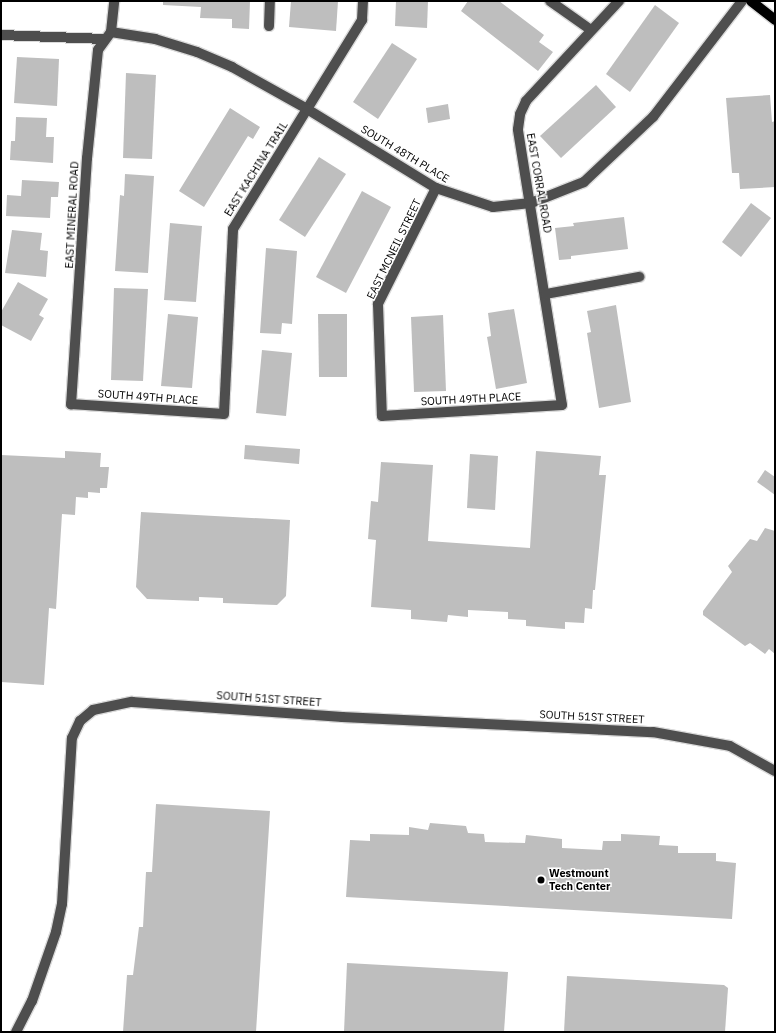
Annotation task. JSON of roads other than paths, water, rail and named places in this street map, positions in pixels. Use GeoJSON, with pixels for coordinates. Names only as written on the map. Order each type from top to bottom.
{"type":"FeatureCollection","features":[{"type":"Feature","properties":{"kind":"main road"},"geometry":{"type":"LineString","coordinates":[[751,1],[775,20]]}},
{"type":"Feature","properties":{"kind":"street"},"geometry":{"type":"LineString","coordinates":[[108,35],[114,1]]}},
{"type":"Feature","properties":{"kind":"street"},"geometry":{"type":"LineString","coordinates":[[269,26],[270,1]]}},
{"type":"Feature","properties":{"kind":"street","name":"EAST KACHINA TRAIL"},"geometry":{"type":"LineString","coordinates":[[224,414],[233,229],[362,20],[363,1]]}},
{"type":"Feature","properties":{"kind":"street"},"geometry":{"type":"LineString","coordinates":[[550,1],[591,30]]}},
{"type":"Feature","properties":{"kind":"street","name":"EAST CORRAL ROAD"},"geometry":{"type":"LineString","coordinates":[[562,406],[546,294],[518,129],[520,114],[526,102],[619,1]]}},
{"type":"Feature","properties":{"kind":"street","name":"SOUTH 48TH PLACE"},"geometry":{"type":"LineString","coordinates":[[1,35],[108,35],[155,39],[197,52],[232,67],[307,109],[436,188],[494,207],[531,203],[584,182],[653,117],[742,1]]}},
{"type":"Feature","properties":{"kind":"street","name":"EAST MINERAL ROAD"},"geometry":{"type":"LineString","coordinates":[[71,404],[87,158],[98,50],[108,35]]}},
{"type":"Feature","properties":{"kind":"street","name":"EAST MCNEIL STREET"},"geometry":{"type":"LineString","coordinates":[[382,416],[378,304],[436,188]]}},
{"type":"Feature","properties":{"kind":"street"},"geometry":{"type":"LineString","coordinates":[[546,294],[639,277]]}},
{"type":"Feature","properties":{"kind":"street","name":"SOUTH 49TH PLACE"},"geometry":{"type":"LineString","coordinates":[[71,404],[224,414]]}},
{"type":"Feature","properties":{"kind":"street","name":"SOUTH 49TH PLACE"},"geometry":{"type":"LineString","coordinates":[[382,416],[562,406]]}},
{"type":"Feature","properties":{"kind":"street","name":"SOUTH 51ST STREET"},"geometry":{"type":"LineString","coordinates":[[16,1032],[41,979],[56,932],[62,904],[72,738],[80,721],[93,710],[132,702],[342,716],[653,732],[730,746],[775,771]]}},
{"type":"Feature","properties":{"kind":"place","name":"Westmount Tech Center"},"geometry":{"type":"Point","coordinates":[541,880]}}]}
